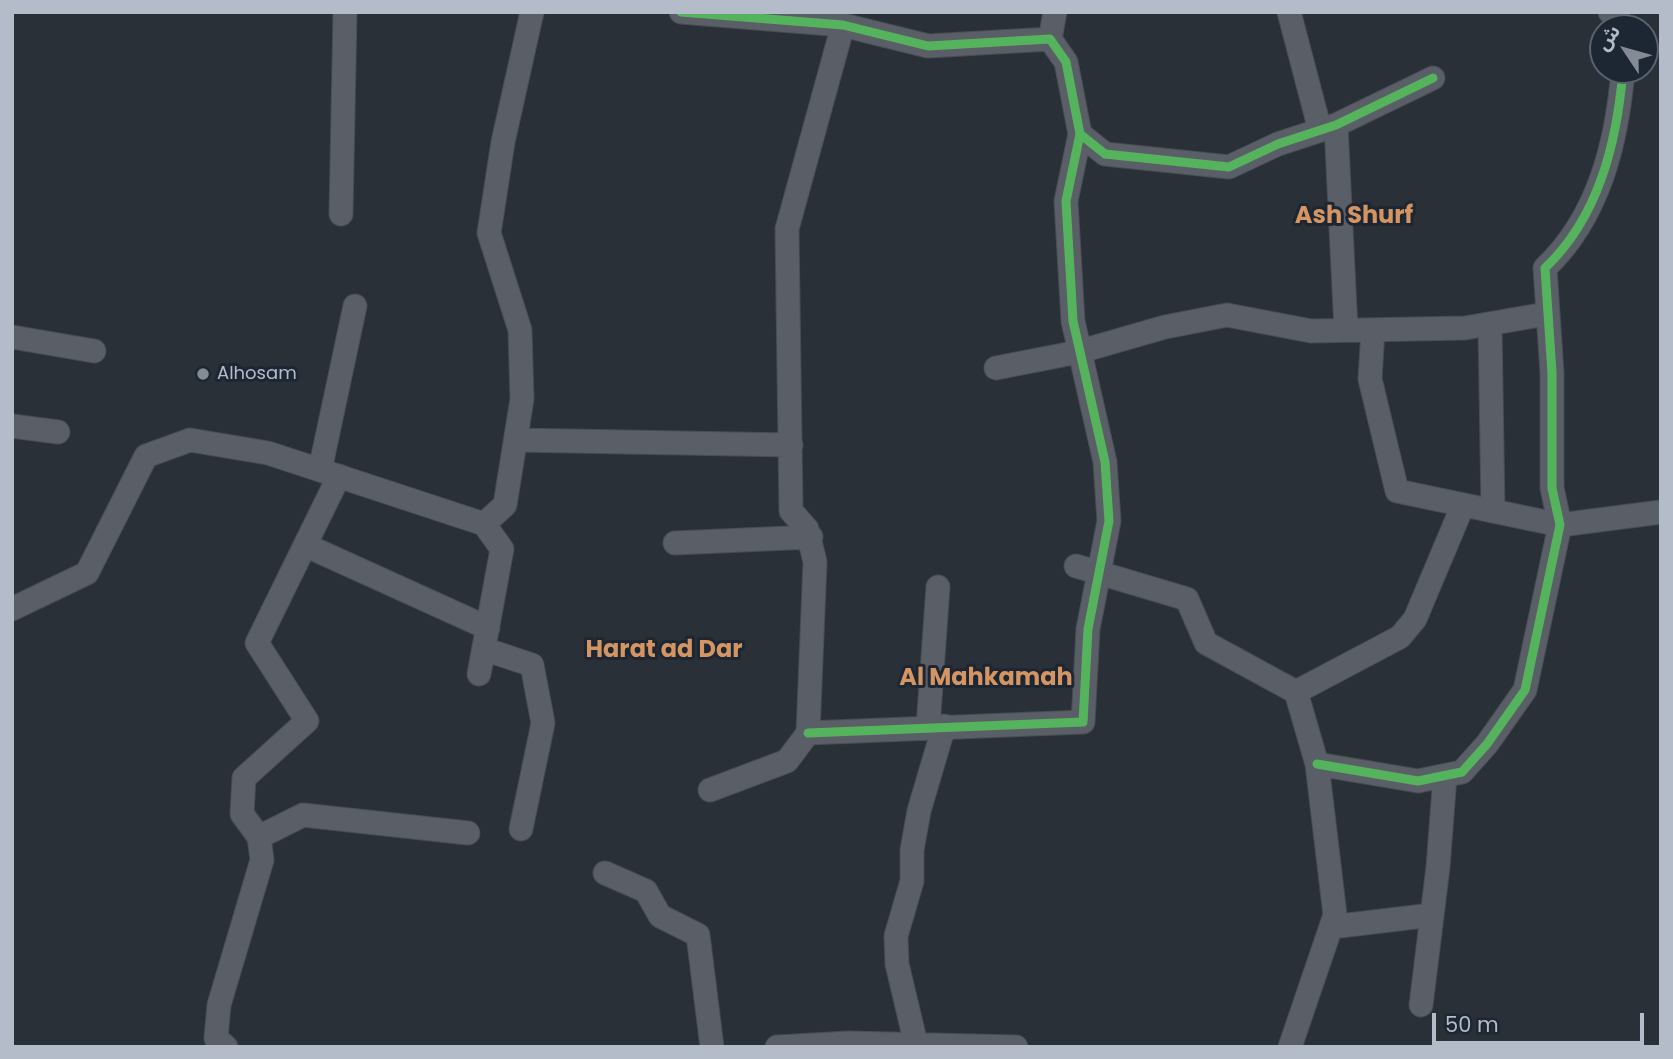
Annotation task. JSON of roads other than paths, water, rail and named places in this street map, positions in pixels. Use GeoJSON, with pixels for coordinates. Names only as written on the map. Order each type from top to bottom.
{"type":"FeatureCollection","features":[{"type":"Feature","properties":{"kind":"street"},"geometry":{"type":"LineString","coordinates":[[341,214],[345,12]]}},
{"type":"Feature","properties":{"kind":"street"},"geometry":{"type":"LineString","coordinates":[[484,524],[505,505],[522,398],[520,330],[489,233],[503,142],[532,12]]}},
{"type":"Feature","properties":{"kind":"street"},"geometry":{"type":"LineString","coordinates":[[681,12],[843,25],[928,46],[1050,39]]}},
{"type":"Feature","properties":{"kind":"street"},"geometry":{"type":"LineString","coordinates":[[808,733],[1083,722],[1088,629],[1109,521],[1105,461],[1073,321],[1066,201],[1080,134],[1066,62],[1050,39],[1055,12]]}},
{"type":"Feature","properties":{"kind":"street"},"geometry":{"type":"LineString","coordinates":[[1289,12],[1328,127],[1346,330]]}},
{"type":"Feature","properties":{"kind":"street"},"geometry":{"type":"LineString","coordinates":[[710,790],[787,761],[808,733],[815,562],[811,537],[792,511],[787,229],[843,25]]}},
{"type":"Feature","properties":{"kind":"street"},"geometry":{"type":"LineString","coordinates":[[1080,134],[1105,154],[1229,166],[1278,144],[1328,127],[1433,78]]}},
{"type":"Feature","properties":{"kind":"street"},"geometry":{"type":"LineString","coordinates":[[1317,764],[1418,781],[1462,772],[1487,744],[1525,690],[1560,525],[1552,488],[1552,373],[1545,268],[1576,233],[1602,180],[1620,108],[1622,84]]}},
{"type":"Feature","properties":{"kind":"street"},"geometry":{"type":"LineString","coordinates":[[226,1047],[216,1038],[219,1005],[262,860],[259,837],[242,814],[244,779],[307,721],[257,643],[305,545],[330,473],[355,306]]}},
{"type":"Feature","properties":{"kind":"street"},"geometry":{"type":"LineString","coordinates":[[996,368],[1078,352],[1165,327],[1227,315],[1311,331],[1465,328],[1546,314]]}},
{"type":"Feature","properties":{"kind":"street"},"geometry":{"type":"LineString","coordinates":[[1490,324],[1493,512]]}},
{"type":"Feature","properties":{"kind":"street"},"geometry":{"type":"LineString","coordinates":[[1373,330],[1370,379],[1397,491],[1560,525],[1661,512]]}},
{"type":"Feature","properties":{"kind":"street"},"geometry":{"type":"LineString","coordinates":[[12,337],[94,351]]}},
{"type":"Feature","properties":{"kind":"street"},"geometry":{"type":"LineString","coordinates":[[12,426],[58,432]]}},
{"type":"Feature","properties":{"kind":"street"},"geometry":{"type":"LineString","coordinates":[[12,609],[87,573],[146,456],[190,440],[268,453],[484,524],[502,549],[479,674]]}},
{"type":"Feature","properties":{"kind":"street"},"geometry":{"type":"LineString","coordinates":[[516,440],[791,445]]}},
{"type":"Feature","properties":{"kind":"street"},"geometry":{"type":"LineString","coordinates":[[1296,692],[1400,638],[1415,619],[1463,505]]}},
{"type":"Feature","properties":{"kind":"street"},"geometry":{"type":"LineString","coordinates":[[675,543],[811,537]]}},
{"type":"Feature","properties":{"kind":"street"},"geometry":{"type":"LineString","coordinates":[[305,545],[531,665],[543,723],[521,829]]}},
{"type":"Feature","properties":{"kind":"street"},"geometry":{"type":"LineString","coordinates":[[1076,566],[1187,599],[1206,643],[1296,692],[1317,764],[1335,915],[1290,1047]]}},
{"type":"Feature","properties":{"kind":"street"},"geometry":{"type":"LineString","coordinates":[[916,1044],[897,964],[896,936],[912,881],[912,850],[936,727],[938,587]]}},
{"type":"Feature","properties":{"kind":"street"},"geometry":{"type":"LineString","coordinates":[[1422,1005],[1445,776]]}},
{"type":"Feature","properties":{"kind":"street"},"geometry":{"type":"LineString","coordinates":[[259,837],[303,815],[468,833]]}},
{"type":"Feature","properties":{"kind":"street"},"geometry":{"type":"LineString","coordinates":[[605,873],[646,891],[660,916],[698,935],[712,1047]]}},
{"type":"Feature","properties":{"kind":"street"},"geometry":{"type":"LineString","coordinates":[[1331,927],[1432,915]]}},
{"type":"Feature","properties":{"kind":"street"},"geometry":{"type":"LineString","coordinates":[[777,1047],[916,1044],[1016,1047]]}},
{"type":"Feature","properties":{"kind":"place","name":"Alhosam"},"geometry":{"type":"Point","coordinates":[203,374]}},
{"type":"Feature","properties":{"kind":"district","name":"Ash Shurf"},"geometry":{"type":"Point","coordinates":[1354,217]}},
{"type":"Feature","properties":{"kind":"district","name":"Harat ad Dar"},"geometry":{"type":"Point","coordinates":[664,651]}},
{"type":"Feature","properties":{"kind":"district","name":"Al Mahkamah"},"geometry":{"type":"Point","coordinates":[986,679]}}]}
